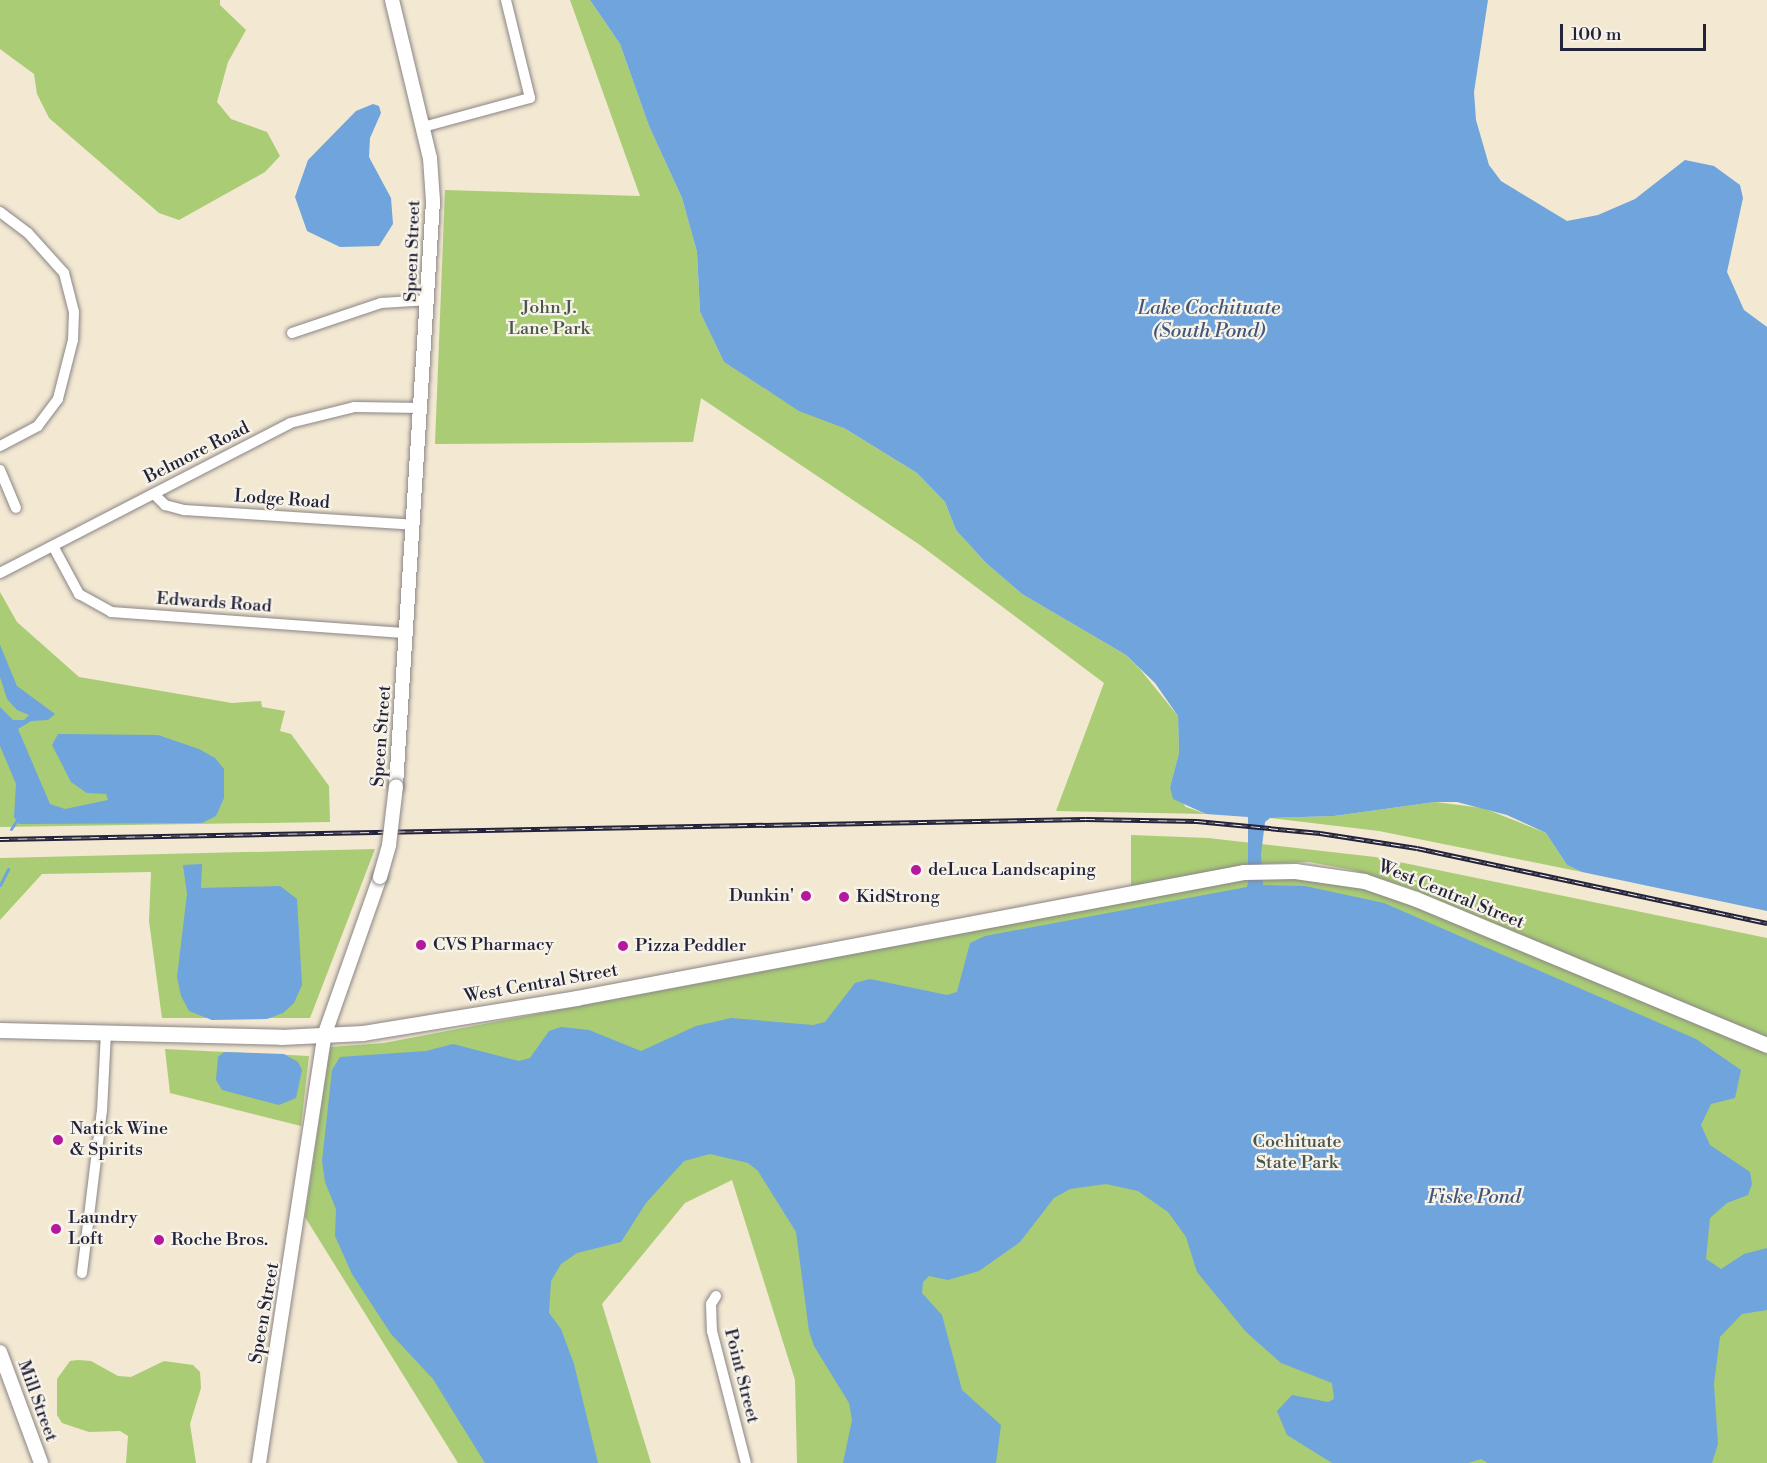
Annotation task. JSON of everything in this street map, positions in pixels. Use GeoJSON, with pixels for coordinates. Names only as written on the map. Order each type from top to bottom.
{"type":"FeatureCollection","features":[{"type":"Feature","properties":{"kind":"main road","name":"West Central Street"},"geometry":{"type":"LineString","coordinates":[[0,1030],[324,1036],[406,1027],[570,999],[1244,872],[1265,872],[1333,874],[1388,888],[1767,1045]]}},
{"type":"Feature","properties":{"kind":"street","name":"Speen Street"},"geometry":{"type":"LineString","coordinates":[[259,1463],[324,1036],[380,877],[391,837],[396,786],[429,300],[433,194],[423,127],[392,0]]}},
{"type":"Feature","properties":{"kind":"street"},"geometry":{"type":"LineString","coordinates":[[423,127],[531,98],[506,0]]}},
{"type":"Feature","properties":{"kind":"street"},"geometry":{"type":"LineString","coordinates":[[0,212],[28,233],[64,273],[74,312],[73,340],[58,399],[38,426],[22,438],[0,446]]}},
{"type":"Feature","properties":{"kind":"street"},"geometry":{"type":"LineString","coordinates":[[292,333],[381,303],[429,300]]}},
{"type":"Feature","properties":{"kind":"street","name":"Belmore Road"},"geometry":{"type":"LineString","coordinates":[[0,573],[299,420],[354,407],[422,408]]}},
{"type":"Feature","properties":{"kind":"street"},"geometry":{"type":"LineString","coordinates":[[0,470],[16,507]]}},
{"type":"Feature","properties":{"kind":"street","name":"Lodge Road"},"geometry":{"type":"LineString","coordinates":[[154,494],[165,505],[184,510],[414,525]]}},
{"type":"Feature","properties":{"kind":"street","name":"Edwards Road"},"geometry":{"type":"LineString","coordinates":[[53,546],[79,594],[111,612],[407,633]]}},
{"type":"Feature","properties":{"kind":"street"},"geometry":{"type":"LineString","coordinates":[[82,1273],[102,1111],[106,1031]]}},
{"type":"Feature","properties":{"kind":"street","name":"Point Street"},"geometry":{"type":"LineString","coordinates":[[716,1296],[711,1304],[712,1331],[746,1463]]}},
{"type":"Feature","properties":{"kind":"street","name":"Mill Street"},"geometry":{"type":"LineString","coordinates":[[0,1352],[41,1463]]}},
{"type":"Feature","properties":{"kind":"green space"},"geometry":{"type":"Polygon","coordinates":[[[0,0],[220,0],[220,5],[246,30],[228,62],[217,102],[231,119],[267,132],[280,156],[265,172],[179,220],[159,213],[49,118],[37,94],[34,74],[0,49],[0,0]]]}},
{"type":"Feature","properties":{"kind":"green space","name":"John J. Lane Park"},"geometry":{"type":"Polygon","coordinates":[[[570,0],[590,0],[620,44],[649,126],[682,198],[697,252],[700,312],[724,362],[770,392],[844,428],[917,473],[945,502],[956,530],[986,563],[1022,594],[1126,655],[1178,716],[1179,753],[1170,787],[1186,807],[1206,814],[1056,811],[1104,683],[920,545],[701,398],[693,442],[435,444],[445,190],[640,196],[570,0]]]}},
{"type":"Feature","properties":{"kind":"green space"},"geometry":{"type":"Polygon","coordinates":[[[0,592],[17,622],[79,677],[232,703],[261,701],[262,707],[285,711],[280,731],[291,734],[329,786],[330,822],[0,827],[0,592]]]}},
{"type":"Feature","properties":{"kind":"green space"},"geometry":{"type":"Polygon","coordinates":[[[1435,802],[1483,808],[1546,833],[1567,865],[1582,872],[1379,831],[1269,818],[1334,816],[1435,802]]]}},
{"type":"Feature","properties":{"kind":"green space"},"geometry":{"type":"Polygon","coordinates":[[[1131,835],[1208,838],[1375,857],[1767,938],[1767,1037],[1412,889],[1353,870],[1309,862],[1256,864],[1131,886],[1131,835]]]}},
{"type":"Feature","properties":{"kind":"green space"},"geometry":{"type":"Polygon","coordinates":[[[375,849],[310,1018],[162,1018],[149,921],[151,872],[42,874],[0,920],[0,858],[375,849]]]}},
{"type":"Feature","properties":{"kind":"green space","name":"Fiske Pond"},"geometry":{"type":"Polygon","coordinates":[[[1257,872],[1364,881],[1767,1045],[1767,1463],[797,1463],[795,1380],[732,1180],[685,1203],[602,1304],[651,1463],[458,1463],[305,1217],[330,1047],[384,1043],[1185,891],[1257,872]]]}},
{"type":"Feature","properties":{"kind":"green space"},"geometry":{"type":"Polygon","coordinates":[[[165,1049],[309,1056],[301,1126],[170,1093],[165,1049]]]}},
{"type":"Feature","properties":{"kind":"green space"},"geometry":{"type":"Polygon","coordinates":[[[70,1361],[91,1361],[118,1376],[131,1377],[164,1361],[193,1365],[200,1372],[201,1388],[190,1424],[196,1463],[126,1463],[128,1436],[120,1431],[89,1432],[62,1423],[57,1415],[57,1379],[70,1361]]]}},
{"type":"Feature","properties":{"kind":"water","name":"Lake Cochituate (South Pond)"},"geometry":{"type":"Polygon","coordinates":[[[590,0],[1488,0],[1474,92],[1476,120],[1489,165],[1501,181],[1567,221],[1598,215],[1635,199],[1685,160],[1714,166],[1740,185],[1743,198],[1727,272],[1744,310],[1767,327],[1767,911],[1582,872],[1567,865],[1546,833],[1507,815],[1457,802],[1435,802],[1334,816],[1270,818],[1265,822],[1261,854],[1263,885],[1305,886],[1384,903],[1696,1039],[1741,1070],[1735,1098],[1711,1104],[1701,1125],[1710,1145],[1750,1172],[1752,1184],[1748,1195],[1727,1203],[1710,1218],[1706,1259],[1721,1269],[1744,1254],[1767,1248],[1767,1310],[1742,1314],[1720,1337],[1714,1384],[1718,1444],[1712,1463],[1488,1463],[1481,1459],[1468,1463],[1332,1463],[1287,1435],[1277,1411],[1292,1395],[1328,1402],[1334,1399],[1332,1383],[1281,1363],[1246,1332],[1197,1272],[1186,1237],[1168,1212],[1138,1191],[1106,1184],[1070,1189],[1054,1198],[1020,1242],[979,1271],[948,1280],[929,1276],[923,1282],[922,1293],[942,1315],[962,1390],[1001,1425],[996,1463],[843,1463],[852,1420],[849,1403],[814,1346],[809,1331],[796,1232],[758,1171],[748,1163],[710,1154],[684,1161],[646,1203],[621,1242],[577,1253],[561,1264],[551,1281],[549,1313],[561,1329],[574,1364],[598,1463],[485,1463],[433,1379],[391,1334],[352,1274],[335,1236],[336,1209],[325,1182],[322,1161],[332,1070],[340,1057],[426,1051],[453,1044],[519,1061],[530,1058],[549,1031],[561,1027],[589,1030],[641,1051],[696,1026],[731,1018],[813,1025],[825,1022],[855,983],[870,979],[947,995],[957,992],[970,943],[985,936],[1247,887],[1248,883],[1248,817],[1206,814],[1173,799],[1170,787],[1179,753],[1178,716],[1155,683],[1126,655],[1022,594],[986,563],[956,530],[945,502],[917,473],[844,428],[799,411],[724,362],[700,312],[697,252],[682,198],[649,126],[620,44],[590,0]]]}},
{"type":"Feature","properties":{"kind":"water"},"geometry":{"type":"Polygon","coordinates":[[[373,104],[379,106],[381,113],[370,138],[369,157],[391,198],[393,224],[379,246],[340,247],[307,231],[295,197],[308,160],[356,111],[373,104]]]}},
{"type":"Feature","properties":{"kind":"water"},"geometry":{"type":"Polygon","coordinates":[[[0,645],[17,686],[55,714],[48,720],[31,721],[18,729],[50,804],[65,809],[108,800],[106,794],[87,793],[71,782],[52,745],[58,734],[158,735],[199,749],[215,758],[224,769],[224,798],[216,816],[202,823],[19,824],[14,817],[16,784],[0,746],[0,707],[13,720],[24,720],[29,715],[17,710],[7,699],[0,677],[0,645]]]}},
{"type":"Feature","properties":{"kind":"water"},"geometry":{"type":"Polygon","coordinates":[[[202,864],[201,888],[280,886],[297,899],[302,985],[294,1003],[283,1013],[267,1019],[212,1020],[189,1011],[181,996],[177,977],[187,894],[183,865],[202,864]]]}},
{"type":"Feature","properties":{"kind":"water"},"geometry":{"type":"Polygon","coordinates":[[[224,1052],[284,1054],[298,1062],[302,1070],[296,1098],[279,1105],[222,1090],[216,1080],[218,1057],[224,1052]]]}},
{"type":"Feature","properties":{"kind":"waterway"},"geometry":{"type":"LineString","coordinates":[[11,829],[17,820]]}},
{"type":"Feature","properties":{"kind":"waterway"},"geometry":{"type":"LineString","coordinates":[[0,885],[8,869]]}},
{"type":"Feature","properties":{"kind":"railway"},"geometry":{"type":"LineString","coordinates":[[0,839],[1086,819],[1197,821],[1320,833],[1417,848],[1767,923]]}},
{"type":"Feature","properties":{"kind":"place","name":"deLuca Landscaping"},"geometry":{"type":"Point","coordinates":[916,870]}},
{"type":"Feature","properties":{"kind":"place","name":"Dunkin'"},"geometry":{"type":"Point","coordinates":[806,896]}},
{"type":"Feature","properties":{"kind":"place","name":"KidStrong"},"geometry":{"type":"Point","coordinates":[844,897]}},
{"type":"Feature","properties":{"kind":"place","name":"CVS Pharmacy"},"geometry":{"type":"Point","coordinates":[421,945]}},
{"type":"Feature","properties":{"kind":"place","name":"Pizza Peddler"},"geometry":{"type":"Point","coordinates":[623,946]}},
{"type":"Feature","properties":{"kind":"place","name":"Natick Wine & Spirits"},"geometry":{"type":"Point","coordinates":[58,1140]}},
{"type":"Feature","properties":{"kind":"place","name":"Laundry Loft"},"geometry":{"type":"Point","coordinates":[56,1229]}},
{"type":"Feature","properties":{"kind":"place","name":"Roche Bros."},"geometry":{"type":"Point","coordinates":[159,1240]}},
{"type":"Feature","properties":{"kind":"park label","name":"Cochituate State Park"},"geometry":{"type":"Point","coordinates":[1297,1153]}}]}
